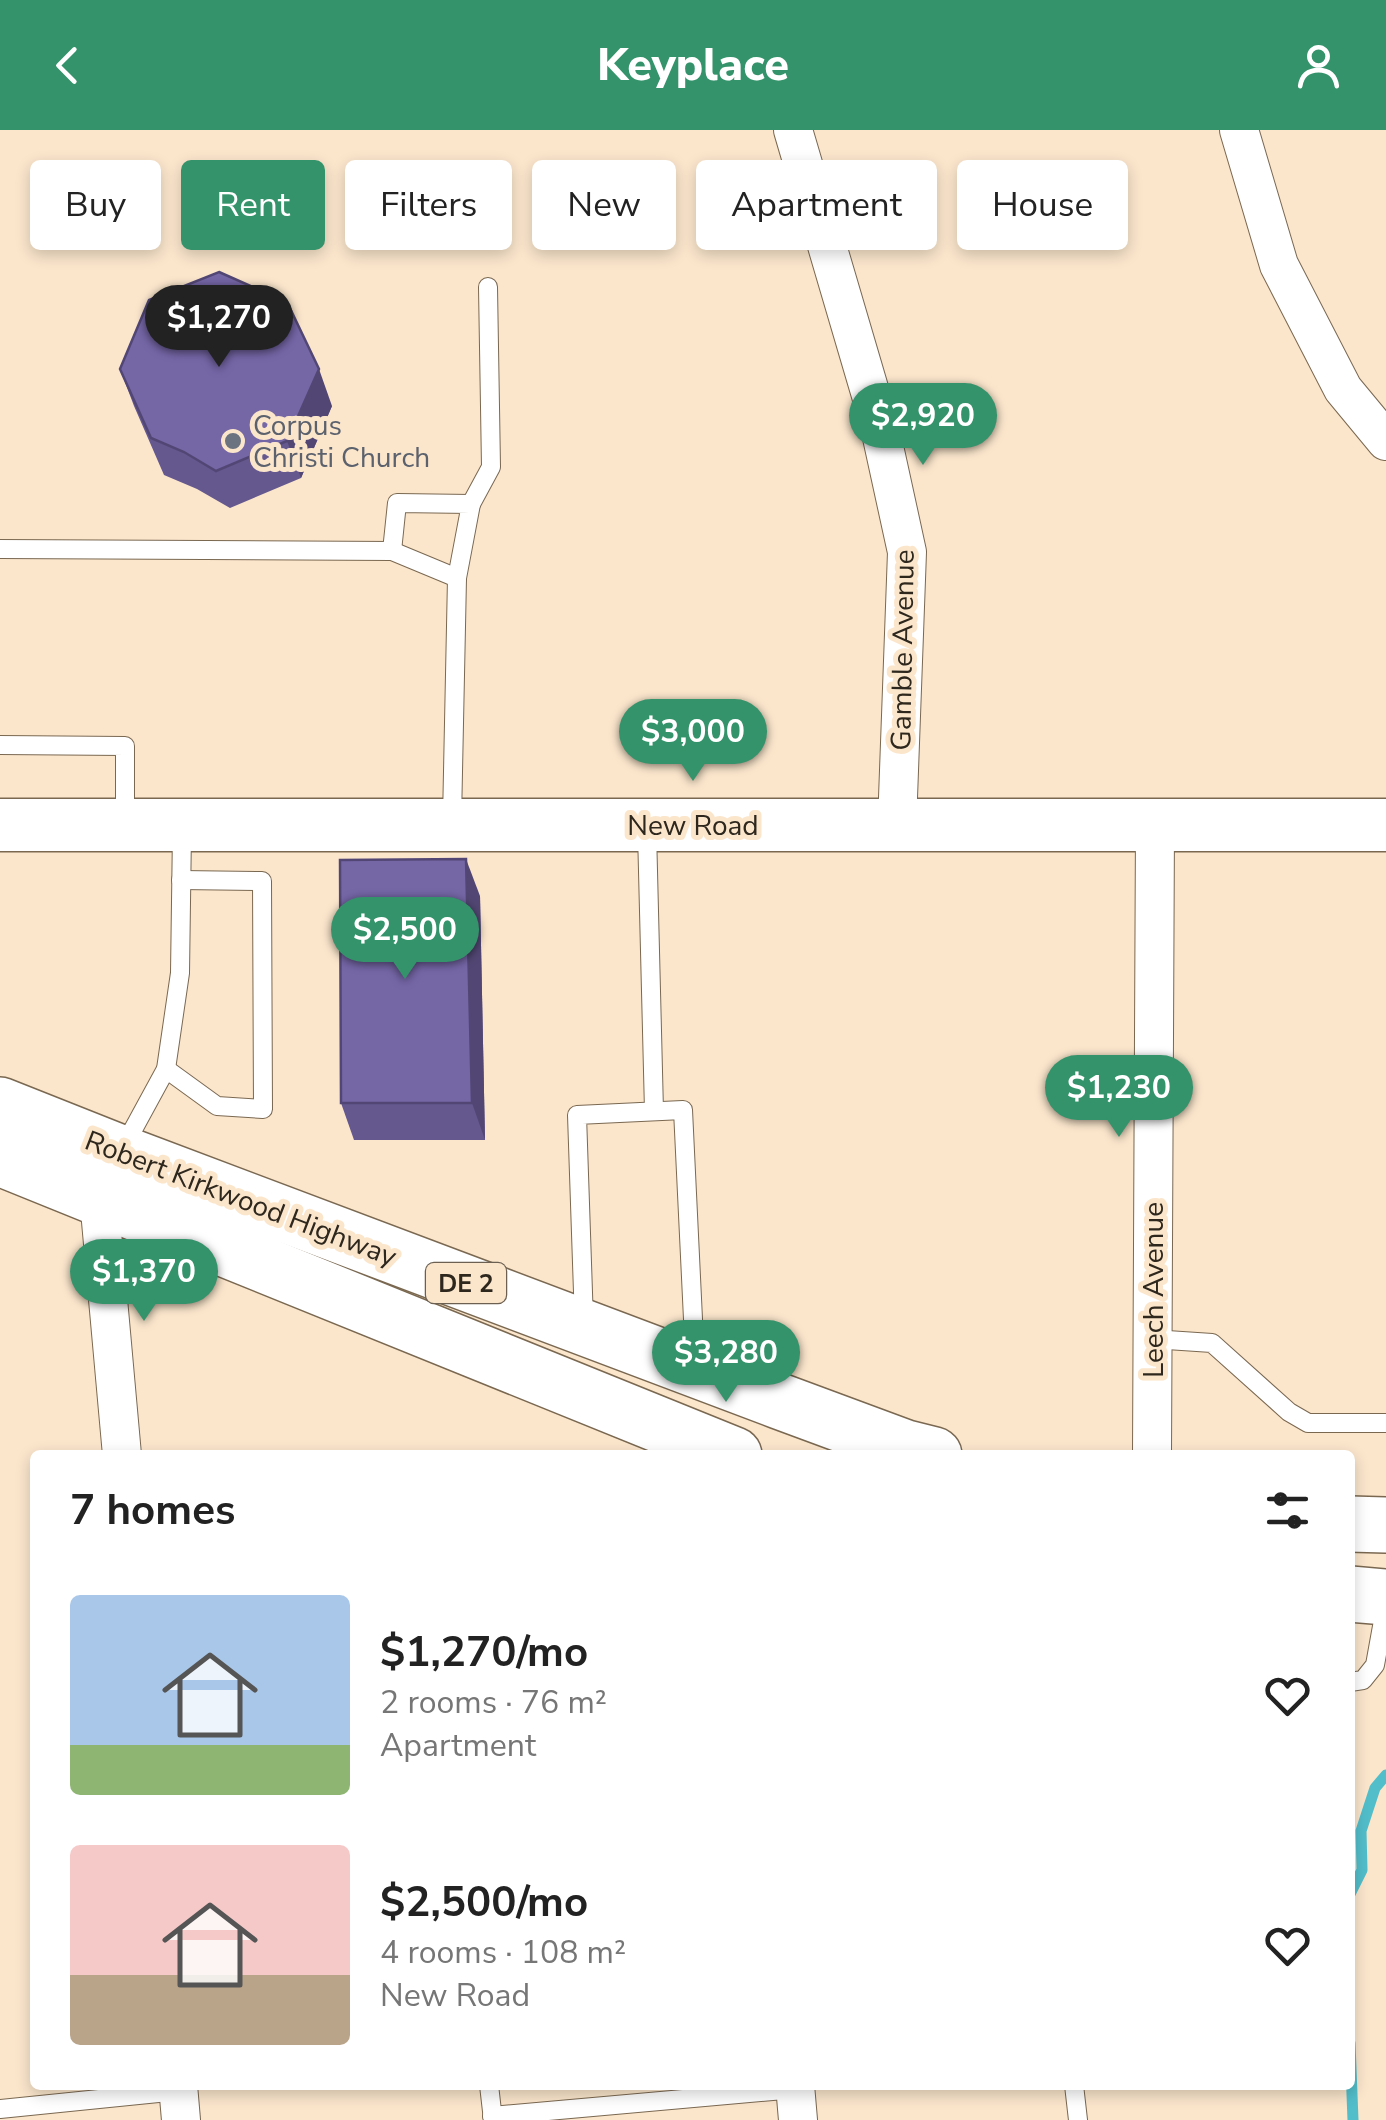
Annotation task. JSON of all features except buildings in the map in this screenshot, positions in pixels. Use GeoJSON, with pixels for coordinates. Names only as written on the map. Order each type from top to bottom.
{"type":"FeatureCollection","features":[{"type":"Feature","properties":{"kind":"main road","name":"Robert Kirkwood Highway"},"geometry":{"type":"LineString","coordinates":[[0,1106],[110,1176],[723,1450]]}},
{"type":"Feature","properties":{"kind":"main road","name":"Robert Kirkwood Highway"},"geometry":{"type":"LineString","coordinates":[[0,1158],[110,1176],[584,1328],[914,1450]]}},
{"type":"Feature","properties":{"kind":"main road"},"geometry":{"type":"LineString","coordinates":[[1355,1524],[1386,1526]]}},
{"type":"Feature","properties":{"kind":"main road"},"geometry":{"type":"LineString","coordinates":[[1355,1595],[1386,1600]]}},
{"type":"Feature","properties":{"kind":"street","name":"Gamble Avenue"},"geometry":{"type":"LineString","coordinates":[[793,130],[878,419],[908,552],[897,826]]}},
{"type":"Feature","properties":{"kind":"street"},"geometry":{"type":"LineString","coordinates":[[1238,130],[1279,265],[1344,389],[1386,441]]}},
{"type":"Feature","properties":{"kind":"street","name":"New Road"},"geometry":{"type":"LineString","coordinates":[[0,825],[1386,826]]}},
{"type":"Feature","properties":{"kind":"street","name":"Leech Avenue"},"geometry":{"type":"LineString","coordinates":[[1152,1450],[1155,826]]}},
{"type":"Feature","properties":{"kind":"street"},"geometry":{"type":"LineString","coordinates":[[110,1176],[122,1450]]}},
{"type":"Feature","properties":{"kind":"street"},"geometry":{"type":"LineString","coordinates":[[737,1450],[745,1434],[779,1401]]}},
{"type":"Feature","properties":{"kind":"lane"},"geometry":{"type":"LineString","coordinates":[[452,825],[457,578],[472,504],[491,467],[488,287]]}},
{"type":"Feature","properties":{"kind":"lane"},"geometry":{"type":"LineString","coordinates":[[392,550],[397,504],[472,504]]}},
{"type":"Feature","properties":{"kind":"lane"},"geometry":{"type":"LineString","coordinates":[[0,549],[392,550],[457,578]]}},
{"type":"Feature","properties":{"kind":"lane"},"geometry":{"type":"LineString","coordinates":[[0,746],[125,746],[125,825]]}},
{"type":"Feature","properties":{"kind":"lane"},"geometry":{"type":"LineString","coordinates":[[110,1176],[166,1069],[180,973],[182,825]]}},
{"type":"Feature","properties":{"kind":"lane"},"geometry":{"type":"LineString","coordinates":[[647,825],[654,1111]]}},
{"type":"Feature","properties":{"kind":"lane"},"geometry":{"type":"LineString","coordinates":[[166,1069],[216,1106],[263,1109],[262,881],[182,880]]}},
{"type":"Feature","properties":{"kind":"lane"},"geometry":{"type":"LineString","coordinates":[[584,1328],[577,1116],[684,1110],[695,1369]]}},
{"type":"Feature","properties":{"kind":"lane"},"geometry":{"type":"LineString","coordinates":[[1152,1339],[1212,1343],[1289,1412],[1308,1422],[1386,1423]]}},
{"type":"Feature","properties":{"kind":"lane"},"geometry":{"type":"LineString","coordinates":[[1355,1681],[1363,1680],[1376,1665],[1386,1600]]}},
{"type":"Feature","properties":{"kind":"lane"},"geometry":{"type":"LineString","coordinates":[[489,2090],[492,2118],[796,2098]]}},
{"type":"Feature","properties":{"kind":"lane"},"geometry":{"type":"LineString","coordinates":[[1075,2090],[1078,2120]]}},
{"type":"Feature","properties":{"kind":"lane"},"geometry":{"type":"LineString","coordinates":[[0,2109],[179,2099]]}},
{"type":"Feature","properties":{"kind":"waterway"},"geometry":{"type":"LineString","coordinates":[[1355,1884],[1362,1870],[1361,1831],[1375,1788],[1386,1775]]}},
{"type":"Feature","properties":{"kind":"waterway"},"geometry":{"type":"LineString","coordinates":[[1352,2090],[1353,2120]]}},
{"type":"Feature","properties":{"kind":"place","name":"Corpus Christi Church"},"geometry":{"type":"Point","coordinates":[233,441]}}]}
